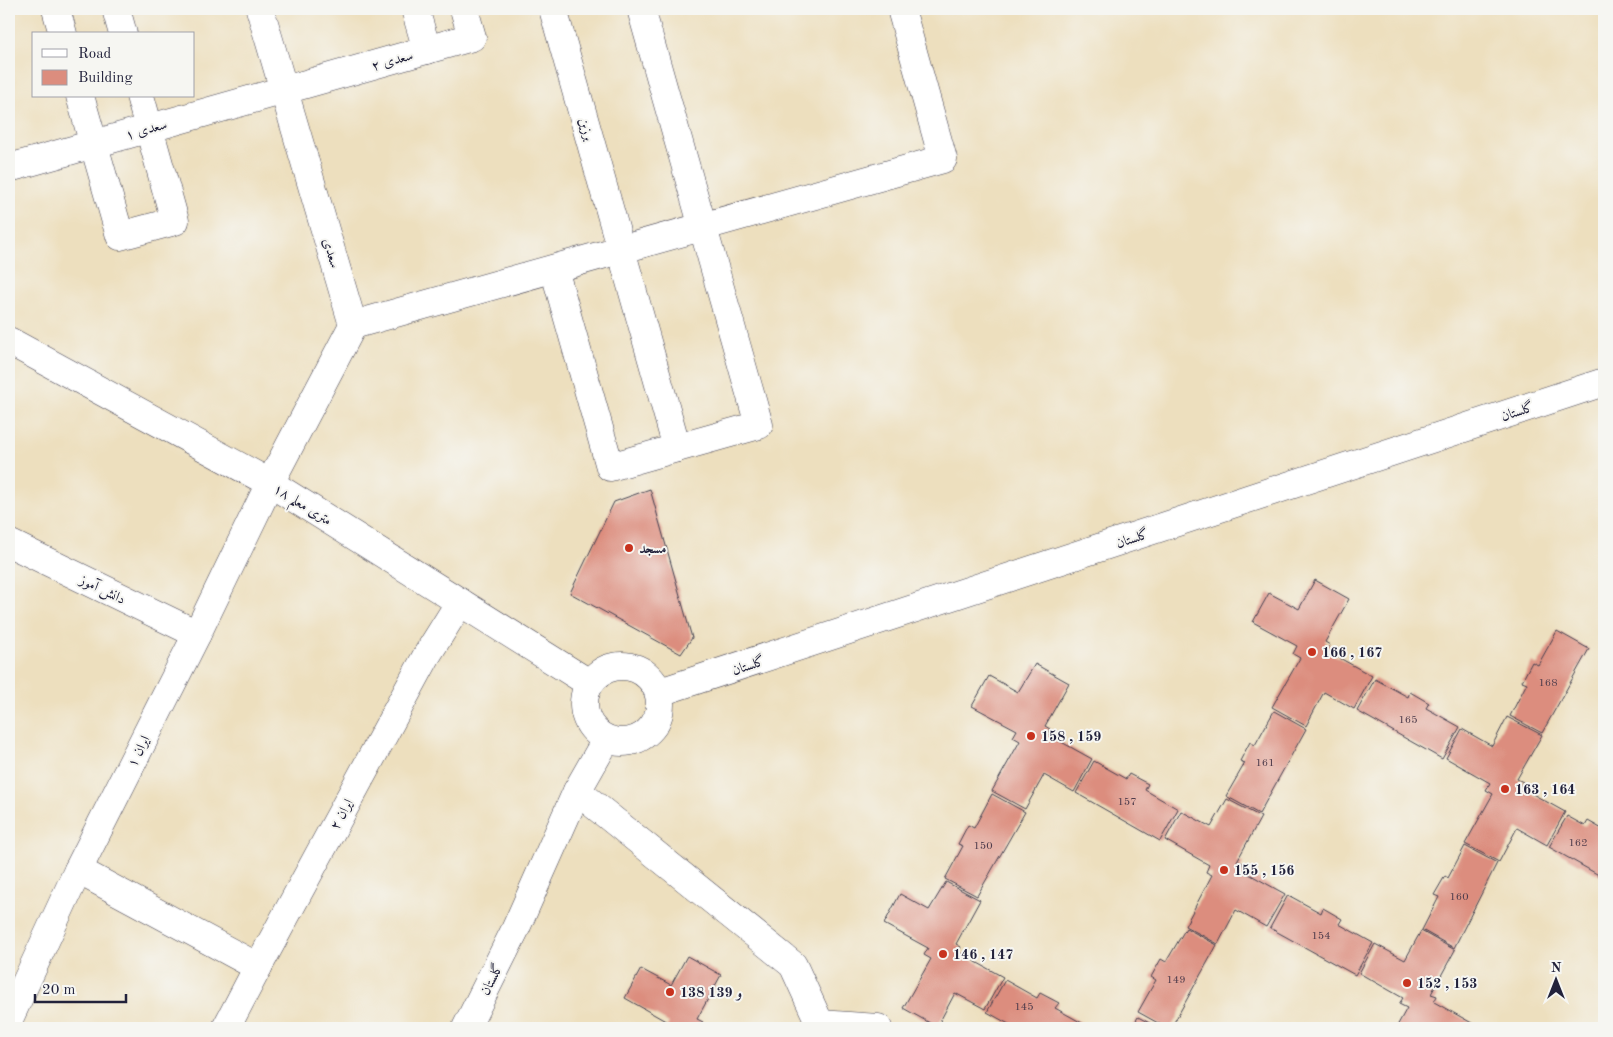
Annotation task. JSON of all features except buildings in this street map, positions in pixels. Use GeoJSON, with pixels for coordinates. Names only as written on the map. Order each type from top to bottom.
{"type":"FeatureCollection","features":[{"type":"Feature","properties":{"kind":"street"},"geometry":{"type":"LineString","coordinates":[[56,9],[62,32]]}},
{"type":"Feature","properties":{"kind":"street"},"geometry":{"type":"LineString","coordinates":[[116,9],[122,32]]}},
{"type":"Feature","properties":{"kind":"street","name":"سعدی"},"geometry":{"type":"LineString","coordinates":[[260,9],[353,325]]}},
{"type":"Feature","properties":{"kind":"street"},"geometry":{"type":"LineString","coordinates":[[415,9],[426,50]]}},
{"type":"Feature","properties":{"kind":"street","name":"سعدی ۲"},"geometry":{"type":"LineString","coordinates":[[284,90],[472,37],[464,9]]}},
{"type":"Feature","properties":{"kind":"street","name":"برزین"},"geometry":{"type":"LineString","coordinates":[[552,9],[677,448]]}},
{"type":"Feature","properties":{"kind":"street"},"geometry":{"type":"LineString","coordinates":[[554,269],[610,467],[759,426],[641,9]]}},
{"type":"Feature","properties":{"kind":"street"},"geometry":{"type":"LineString","coordinates":[[270,483],[353,325],[943,159],[901,9]]}},
{"type":"Feature","properties":{"kind":"street","name":"سعدی ۱"},"geometry":{"type":"LineString","coordinates":[[9,168],[284,90]]}},
{"type":"Feature","properties":{"kind":"street"},"geometry":{"type":"LineString","coordinates":[[81,98],[120,236],[176,221],[141,98]]}},
{"type":"Feature","properties":{"kind":"street","name":"۱۸ متری معلم"},"geometry":{"type":"LineString","coordinates":[[9,341],[270,483],[589,683]]}},
{"type":"Feature","properties":{"kind":"street","name":"گلستان"},"geometry":{"type":"LineString","coordinates":[[660,692],[1604,382]]}},
{"type":"Feature","properties":{"kind":"street","name":"ایران ۱"},"geometry":{"type":"LineString","coordinates":[[9,1019],[78,870],[197,634],[270,483]]}},
{"type":"Feature","properties":{"kind":"street","name":"دانش آموز"},"geometry":{"type":"LineString","coordinates":[[9,543],[197,634]]}},
{"type":"Feature","properties":{"kind":"street","name":"ایران ۲"},"geometry":{"type":"LineString","coordinates":[[226,1028],[427,655],[460,602]]}},
{"type":"Feature","properties":{"kind":"street"},"geometry":{"type":"LineString","coordinates":[[628,665],[648,674],[660,692],[660,715],[648,733],[628,743],[606,740],[589,725],[582,704],[589,683],[605,668],[628,665]]}},
{"type":"Feature","properties":{"kind":"street","name":"گلستان"},"geometry":{"type":"LineString","coordinates":[[466,1028],[515,930],[577,790],[606,740]]}},
{"type":"Feature","properties":{"kind":"street"},"geometry":{"type":"LineString","coordinates":[[577,790],[793,965],[817,1026],[878,1028]]}},
{"type":"Feature","properties":{"kind":"street"},"geometry":{"type":"LineString","coordinates":[[78,870],[258,966]]}},
{"type":"Feature","properties":{"kind":"place","name":"مسجد"},"geometry":{"type":"Point","coordinates":[629,548]}},
{"type":"Feature","properties":{"kind":"place","name":"166 , 167"},"geometry":{"type":"Point","coordinates":[1312,652]}},
{"type":"Feature","properties":{"kind":"place","name":"158 , 159"},"geometry":{"type":"Point","coordinates":[1031,736]}},
{"type":"Feature","properties":{"kind":"place","name":"163 , 164"},"geometry":{"type":"Point","coordinates":[1505,789]}},
{"type":"Feature","properties":{"kind":"place","name":"155 , 156"},"geometry":{"type":"Point","coordinates":[1224,870]}},
{"type":"Feature","properties":{"kind":"place","name":"146 , 147"},"geometry":{"type":"Point","coordinates":[943,954]}},
{"type":"Feature","properties":{"kind":"place","name":"152 , 153"},"geometry":{"type":"Point","coordinates":[1407,983]}},
{"type":"Feature","properties":{"kind":"place","name":"138 و 139"},"geometry":{"type":"Point","coordinates":[670,992]}}]}
